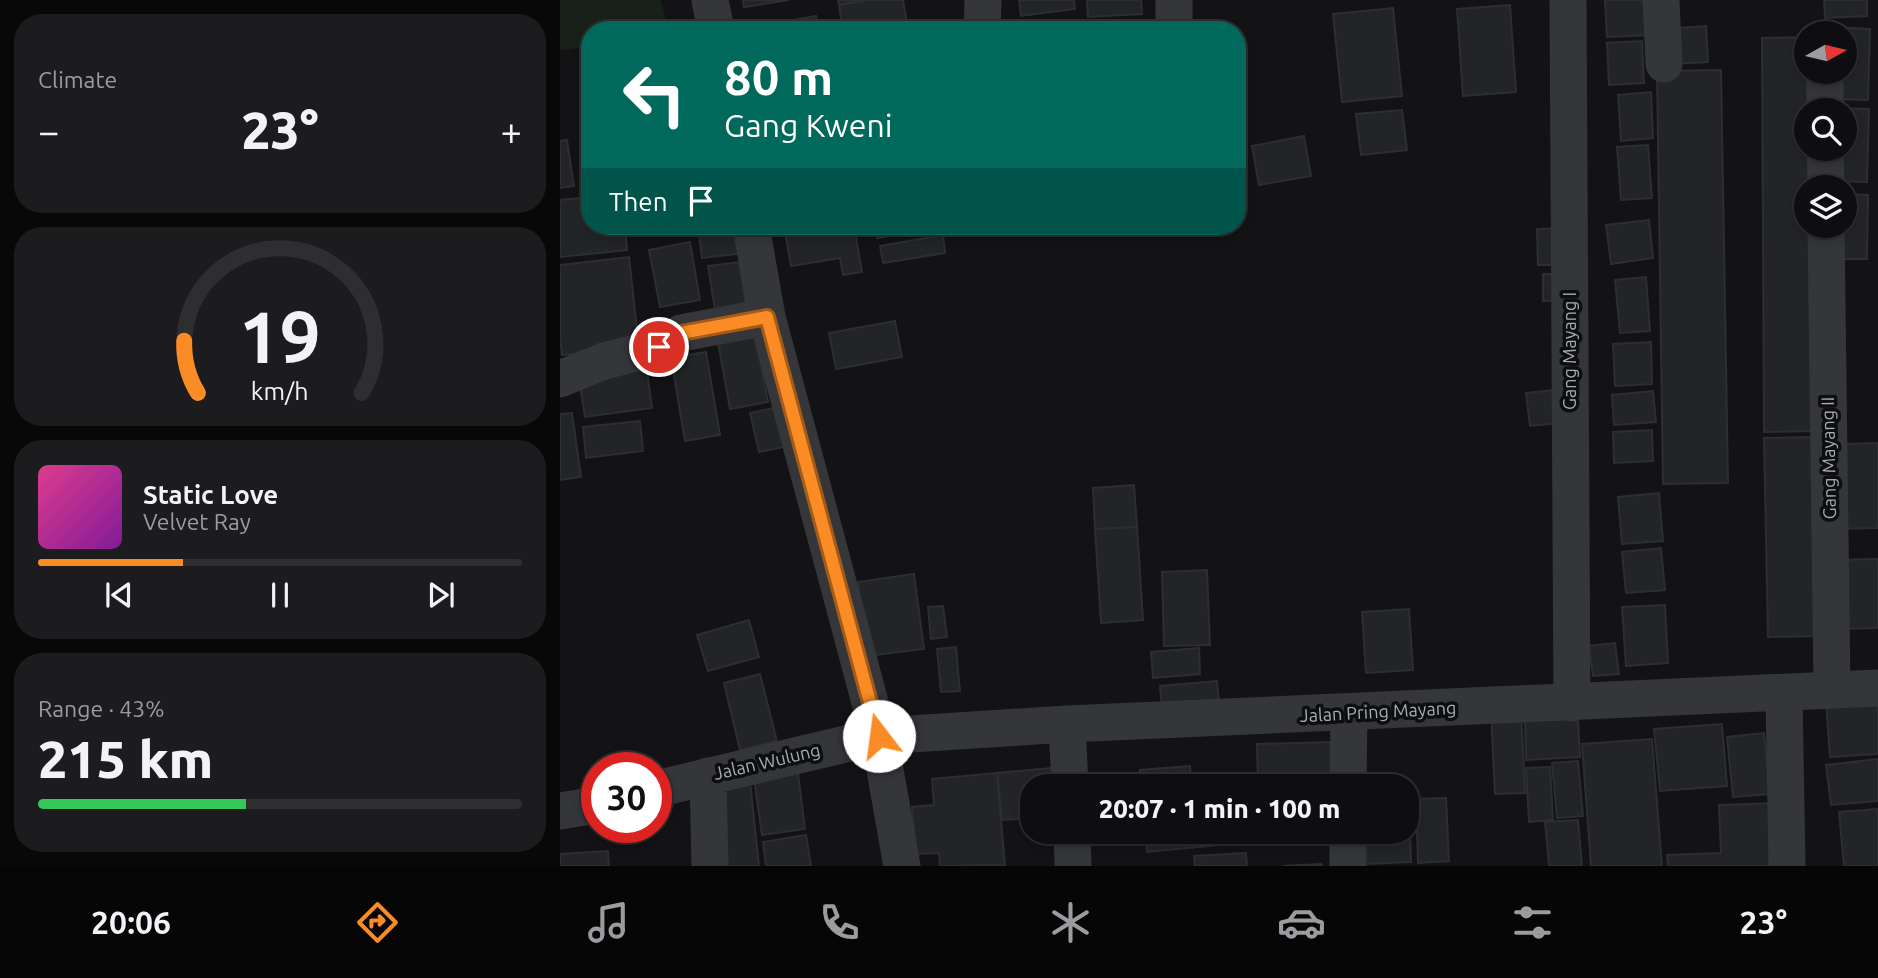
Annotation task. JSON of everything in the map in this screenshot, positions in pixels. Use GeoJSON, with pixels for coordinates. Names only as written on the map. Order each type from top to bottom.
{"type":"FeatureCollection","features":[{"type":"Feature","properties":{"kind":"street"},"geometry":{"type":"LineString","coordinates":[[710,0],[714,21]]}},
{"type":"Feature","properties":{"kind":"street"},"geometry":{"type":"LineString","coordinates":[[982,21],[983,0]]}},
{"type":"Feature","properties":{"kind":"street"},"geometry":{"type":"LineString","coordinates":[[1174,0],[1174,21]]}},
{"type":"Feature","properties":{"kind":"street","name":"Gang Mayang I"},"geometry":{"type":"LineString","coordinates":[[1568,0],[1572,703]]}},
{"type":"Feature","properties":{"kind":"street"},"geometry":{"type":"LineString","coordinates":[[1661,0],[1664,64]]}},
{"type":"Feature","properties":{"kind":"street"},"geometry":{"type":"LineString","coordinates":[[753,235],[767,317],[879,736],[902,866]]}},
{"type":"Feature","properties":{"kind":"street","name":"Gang Mayang II"},"geometry":{"type":"LineString","coordinates":[[1826,238],[1832,690]]}},
{"type":"Feature","properties":{"kind":"street"},"geometry":{"type":"LineString","coordinates":[[560,379],[604,361],[659,347],[681,333],[767,317]]}},
{"type":"Feature","properties":{"kind":"street","name":"Jalan Pring Mayang"},"geometry":{"type":"LineString","coordinates":[[879,736],[1067,724],[1349,714],[1878,688]]}},
{"type":"Feature","properties":{"kind":"street"},"geometry":{"type":"LineString","coordinates":[[1784,693],[1787,866]]}},
{"type":"Feature","properties":{"kind":"street"},"geometry":{"type":"LineString","coordinates":[[1348,774],[1349,714]]}},
{"type":"Feature","properties":{"kind":"street"},"geometry":{"type":"LineString","coordinates":[[1067,724],[1069,774]]}},
{"type":"Feature","properties":{"kind":"street","name":"Jalan Wulung"},"geometry":{"type":"LineString","coordinates":[[672,785],[879,736]]}},
{"type":"Feature","properties":{"kind":"street"},"geometry":{"type":"LineString","coordinates":[[708,776],[710,866]]}},
{"type":"Feature","properties":{"kind":"street"},"geometry":{"type":"LineString","coordinates":[[560,811],[581,808]]}},
{"type":"Feature","properties":{"kind":"street"},"geometry":{"type":"LineString","coordinates":[[1072,844],[1073,866]]}},
{"type":"Feature","properties":{"kind":"street"},"geometry":{"type":"LineString","coordinates":[[1348,844],[1348,866]]}},
{"type":"Feature","properties":{"kind":"shaded area"},"geometry":{"type":"Polygon","coordinates":[[[560,0],[661,0],[666,21],[581,21],[581,48],[560,50],[560,0]]]}},
{"type":"Feature","properties":{"kind":"building"},"geometry":{"type":"Polygon","coordinates":[[[743,0],[789,0],[744,7],[743,0]]]}},
{"type":"Feature","properties":{"kind":"building"},"geometry":{"type":"Polygon","coordinates":[[[838,0],[867,0],[839,5],[838,0]]]}},
{"type":"Feature","properties":{"kind":"building"},"geometry":{"type":"Polygon","coordinates":[[[867,0],[903,0],[906,21],[842,21],[839,5],[867,0]]]}},
{"type":"Feature","properties":{"kind":"building"},"geometry":{"type":"Polygon","coordinates":[[[1019,0],[1074,0],[1075,9],[1021,16],[1019,0]]]}},
{"type":"Feature","properties":{"kind":"building"},"geometry":{"type":"Polygon","coordinates":[[[1087,0],[1141,0],[1142,14],[1088,17],[1087,0]]]}},
{"type":"Feature","properties":{"kind":"building"},"geometry":{"type":"Polygon","coordinates":[[[1605,0],[1649,0],[1651,35],[1607,37],[1605,0]]]}},
{"type":"Feature","properties":{"kind":"building"},"geometry":{"type":"Polygon","coordinates":[[[1824,0],[1867,0],[1867,16],[1825,18],[1824,0]]]}},
{"type":"Feature","properties":{"kind":"building"},"geometry":{"type":"Polygon","coordinates":[[[1510,5],[1516,92],[1463,96],[1457,9],[1510,5]]]}},
{"type":"Feature","properties":{"kind":"building"},"geometry":{"type":"Polygon","coordinates":[[[1393,8],[1402,96],[1342,102],[1333,14],[1393,8]]]}},
{"type":"Feature","properties":{"kind":"building"},"geometry":{"type":"Polygon","coordinates":[[[816,16],[817,21],[788,21],[816,16]]]}},
{"type":"Feature","properties":{"kind":"building"},"geometry":{"type":"Polygon","coordinates":[[[1706,26],[1708,62],[1669,64],[1666,29],[1706,26]]]}},
{"type":"Feature","properties":{"kind":"building"},"geometry":{"type":"Polygon","coordinates":[[[1857,28],[1870,29],[1868,100],[1831,98],[1831,84],[1857,84],[1857,28]]]}},
{"type":"Feature","properties":{"kind":"building"},"geometry":{"type":"Polygon","coordinates":[[[1794,37],[1794,84],[1813,84],[1813,98],[1794,98],[1794,161],[1813,161],[1813,175],[1794,175],[1794,238],[1814,238],[1815,431],[1764,432],[1762,38],[1794,37]]]}},
{"type":"Feature","properties":{"kind":"building"},"geometry":{"type":"Polygon","coordinates":[[[1642,41],[1644,83],[1609,85],[1607,43],[1642,41]]]}},
{"type":"Feature","properties":{"kind":"building"},"geometry":{"type":"Polygon","coordinates":[[[1721,70],[1728,483],[1663,484],[1657,71],[1721,70]]]}},
{"type":"Feature","properties":{"kind":"building"},"geometry":{"type":"Polygon","coordinates":[[[1651,92],[1653,138],[1621,141],[1618,95],[1651,92]]]}},
{"type":"Feature","properties":{"kind":"building"},"geometry":{"type":"Polygon","coordinates":[[[1857,109],[1869,109],[1867,182],[1857,182],[1857,175],[1828,175],[1829,161],[1857,161],[1857,109]]]}},
{"type":"Feature","properties":{"kind":"building"},"geometry":{"type":"Polygon","coordinates":[[[1402,110],[1407,150],[1361,155],[1356,114],[1402,110]]]}},
{"type":"Feature","properties":{"kind":"building"},"geometry":{"type":"Polygon","coordinates":[[[1304,136],[1311,176],[1259,185],[1252,146],[1304,136]]]}},
{"type":"Feature","properties":{"kind":"building"},"geometry":{"type":"Polygon","coordinates":[[[567,140],[574,186],[560,188],[560,141],[567,140]]]}},
{"type":"Feature","properties":{"kind":"building"},"geometry":{"type":"Polygon","coordinates":[[[1648,145],[1652,198],[1621,200],[1617,147],[1648,145]]]}},
{"type":"Feature","properties":{"kind":"building"},"geometry":{"type":"Polygon","coordinates":[[[1857,195],[1868,195],[1867,259],[1829,259],[1830,238],[1857,238],[1857,195]]]}},
{"type":"Feature","properties":{"kind":"building"},"geometry":{"type":"Polygon","coordinates":[[[581,198],[581,235],[626,235],[627,250],[560,257],[560,200],[581,198]]]}},
{"type":"Feature","properties":{"kind":"building"},"geometry":{"type":"Polygon","coordinates":[[[1649,220],[1653,258],[1611,264],[1606,225],[1649,220]]]}},
{"type":"Feature","properties":{"kind":"building"},"geometry":{"type":"Polygon","coordinates":[[[1566,228],[1567,265],[1538,265],[1537,229],[1566,228]]]}},
{"type":"Feature","properties":{"kind":"building"},"geometry":{"type":"Polygon","coordinates":[[[699,235],[743,235],[745,253],[702,258],[699,235]]]}},
{"type":"Feature","properties":{"kind":"building"},"geometry":{"type":"Polygon","coordinates":[[[786,235],[856,235],[862,272],[843,275],[840,258],[791,266],[786,235]]]}},
{"type":"Feature","properties":{"kind":"building"},"geometry":{"type":"Polygon","coordinates":[[[943,235],[945,253],[883,263],[880,246],[943,235]]]}},
{"type":"Feature","properties":{"kind":"building"},"geometry":{"type":"Polygon","coordinates":[[[690,242],[700,300],[660,307],[649,250],[690,242]]]}},
{"type":"Feature","properties":{"kind":"building"},"geometry":{"type":"Polygon","coordinates":[[[629,257],[639,347],[562,355],[560,265],[629,257]]]}},
{"type":"Feature","properties":{"kind":"building"},"geometry":{"type":"Polygon","coordinates":[[[739,262],[748,318],[717,323],[708,266],[739,262]]]}},
{"type":"Feature","properties":{"kind":"building"},"geometry":{"type":"Polygon","coordinates":[[[1543,274],[1566,274],[1567,300],[1543,301],[1543,274]]]}},
{"type":"Feature","properties":{"kind":"building"},"geometry":{"type":"Polygon","coordinates":[[[1646,277],[1650,331],[1620,333],[1615,280],[1646,277]]]}},
{"type":"Feature","properties":{"kind":"building"},"geometry":{"type":"Polygon","coordinates":[[[895,321],[902,357],[836,369],[829,333],[895,321]]]}},
{"type":"Feature","properties":{"kind":"building"},"geometry":{"type":"Polygon","coordinates":[[[753,324],[768,402],[730,409],[716,331],[753,324]]]}},
{"type":"Feature","properties":{"kind":"building"},"geometry":{"type":"Polygon","coordinates":[[[1651,342],[1652,384],[1615,386],[1613,344],[1651,342]]]}},
{"type":"Feature","properties":{"kind":"building"},"geometry":{"type":"Polygon","coordinates":[[[706,352],[720,435],[685,441],[671,358],[706,352]]]}},
{"type":"Feature","properties":{"kind":"building"},"geometry":{"type":"Polygon","coordinates":[[[646,364],[652,408],[585,417],[578,373],[646,364]]]}},
{"type":"Feature","properties":{"kind":"building"},"geometry":{"type":"Polygon","coordinates":[[[1555,390],[1559,423],[1530,426],[1526,393],[1555,390]]]}},
{"type":"Feature","properties":{"kind":"building"},"geometry":{"type":"Polygon","coordinates":[[[1653,391],[1656,422],[1614,425],[1612,395],[1653,391]]]}},
{"type":"Feature","properties":{"kind":"building"},"geometry":{"type":"Polygon","coordinates":[[[779,407],[788,446],[759,452],[750,413],[779,407]]]}},
{"type":"Feature","properties":{"kind":"building"},"geometry":{"type":"Polygon","coordinates":[[[572,413],[581,477],[560,480],[560,414],[572,413]]]}},
{"type":"Feature","properties":{"kind":"building"},"geometry":{"type":"Polygon","coordinates":[[[640,421],[643,451],[586,458],[583,427],[640,421]]]}},
{"type":"Feature","properties":{"kind":"building"},"geometry":{"type":"Polygon","coordinates":[[[1652,430],[1653,461],[1614,463],[1613,432],[1652,430]]]}},
{"type":"Feature","properties":{"kind":"building"},"geometry":{"type":"Polygon","coordinates":[[[1820,437],[1824,636],[1768,637],[1764,438],[1820,437]]]}},
{"type":"Feature","properties":{"kind":"building"},"geometry":{"type":"Polygon","coordinates":[[[1878,443],[1878,528],[1833,529],[1846,444],[1878,443]]]}},
{"type":"Feature","properties":{"kind":"building"},"geometry":{"type":"Polygon","coordinates":[[[1134,485],[1137,527],[1095,529],[1093,488],[1134,485]]]}},
{"type":"Feature","properties":{"kind":"building"},"geometry":{"type":"Polygon","coordinates":[[[1659,493],[1663,541],[1622,544],[1618,497],[1659,493]]]}},
{"type":"Feature","properties":{"kind":"building"},"geometry":{"type":"Polygon","coordinates":[[[1137,527],[1143,620],[1101,623],[1095,529],[1137,527]]]}},
{"type":"Feature","properties":{"kind":"building"},"geometry":{"type":"Polygon","coordinates":[[[1661,548],[1665,590],[1626,593],[1622,552],[1661,548]]]}},
{"type":"Feature","properties":{"kind":"building"},"geometry":{"type":"Polygon","coordinates":[[[1878,559],[1878,628],[1838,629],[1836,560],[1878,559]]]}},
{"type":"Feature","properties":{"kind":"building"},"geometry":{"type":"Polygon","coordinates":[[[1207,570],[1210,645],[1164,646],[1162,572],[1207,570]]]}},
{"type":"Feature","properties":{"kind":"building"},"geometry":{"type":"Polygon","coordinates":[[[914,574],[924,649],[868,656],[858,582],[914,574]]]}},
{"type":"Feature","properties":{"kind":"building"},"geometry":{"type":"Polygon","coordinates":[[[1665,605],[1668,663],[1626,666],[1622,607],[1665,605]]]}},
{"type":"Feature","properties":{"kind":"building"},"geometry":{"type":"Polygon","coordinates":[[[943,606],[947,637],[931,639],[928,607],[943,606]]]}},
{"type":"Feature","properties":{"kind":"building"},"geometry":{"type":"Polygon","coordinates":[[[1409,609],[1413,670],[1366,673],[1362,612],[1409,609]]]}},
{"type":"Feature","properties":{"kind":"building"},"geometry":{"type":"Polygon","coordinates":[[[749,620],[759,657],[708,671],[697,635],[749,620]]]}},
{"type":"Feature","properties":{"kind":"building"},"geometry":{"type":"Polygon","coordinates":[[[1615,643],[1619,674],[1593,676],[1589,646],[1615,643]]]}},
{"type":"Feature","properties":{"kind":"building"},"geometry":{"type":"Polygon","coordinates":[[[956,647],[960,691],[941,692],[937,649],[956,647]]]}},
{"type":"Feature","properties":{"kind":"building"},"geometry":{"type":"Polygon","coordinates":[[[1199,648],[1200,674],[1153,678],[1151,652],[1199,648]]]}},
{"type":"Feature","properties":{"kind":"building"},"geometry":{"type":"Polygon","coordinates":[[[760,674],[777,741],[740,750],[724,683],[760,674]]]}},
{"type":"Feature","properties":{"kind":"building"},"geometry":{"type":"Polygon","coordinates":[[[1217,681],[1219,703],[1162,708],[1160,686],[1217,681]]]}},
{"type":"Feature","properties":{"kind":"building"},"geometry":{"type":"Polygon","coordinates":[[[1878,699],[1878,754],[1830,757],[1826,703],[1878,699]]]}},
{"type":"Feature","properties":{"kind":"building"},"geometry":{"type":"Polygon","coordinates":[[[1521,711],[1525,793],[1495,794],[1491,713],[1521,711]]]}},
{"type":"Feature","properties":{"kind":"building"},"geometry":{"type":"Polygon","coordinates":[[[1578,719],[1580,757],[1526,760],[1525,721],[1578,719]]]}},
{"type":"Feature","properties":{"kind":"building"},"geometry":{"type":"Polygon","coordinates":[[[1722,724],[1727,786],[1660,791],[1654,729],[1722,724]]]}},
{"type":"Feature","properties":{"kind":"building"},"geometry":{"type":"Polygon","coordinates":[[[1764,733],[1770,794],[1733,797],[1727,737],[1764,733]]]}},
{"type":"Feature","properties":{"kind":"building"},"geometry":{"type":"Polygon","coordinates":[[[1652,739],[1662,866],[1591,866],[1582,744],[1652,739]]]}},
{"type":"Feature","properties":{"kind":"building"},"geometry":{"type":"Polygon","coordinates":[[[1331,742],[1332,774],[1258,774],[1257,744],[1331,742]]]}},
{"type":"Feature","properties":{"kind":"building"},"geometry":{"type":"Polygon","coordinates":[[[1878,759],[1878,801],[1831,805],[1826,765],[1878,759]]]}},
{"type":"Feature","properties":{"kind":"building"},"geometry":{"type":"Polygon","coordinates":[[[1578,761],[1583,816],[1557,818],[1552,763],[1578,761]]]}},
{"type":"Feature","properties":{"kind":"building"},"geometry":{"type":"Polygon","coordinates":[[[1190,766],[1191,774],[1140,774],[1140,770],[1190,766]]]}},
{"type":"Feature","properties":{"kind":"building"},"geometry":{"type":"Polygon","coordinates":[[[1062,767],[1063,774],[1020,774],[1020,819],[1002,820],[997,773],[1062,767]]]}},
{"type":"Feature","properties":{"kind":"building"},"geometry":{"type":"Polygon","coordinates":[[[1550,767],[1553,820],[1529,822],[1526,768],[1550,767]]]}},
{"type":"Feature","properties":{"kind":"building"},"geometry":{"type":"Polygon","coordinates":[[[798,773],[805,829],[762,835],[754,779],[798,773]]]}},
{"type":"Feature","properties":{"kind":"building"},"geometry":{"type":"Polygon","coordinates":[[[997,773],[1005,865],[940,866],[939,853],[916,854],[912,807],[934,805],[932,779],[997,773]]]}},
{"type":"Feature","properties":{"kind":"building"},"geometry":{"type":"Polygon","coordinates":[[[750,781],[759,866],[723,866],[714,785],[750,781]]]}},
{"type":"Feature","properties":{"kind":"building"},"geometry":{"type":"Polygon","coordinates":[[[1446,798],[1449,861],[1418,863],[1419,799],[1446,798]]]}},
{"type":"Feature","properties":{"kind":"building"},"geometry":{"type":"Polygon","coordinates":[[[1779,803],[1781,866],[1668,866],[1667,855],[1721,853],[1719,805],[1779,803]]]}},
{"type":"Feature","properties":{"kind":"building"},"geometry":{"type":"Polygon","coordinates":[[[1878,809],[1878,866],[1844,866],[1839,812],[1878,809]]]}},
{"type":"Feature","properties":{"kind":"building"},"geometry":{"type":"Polygon","coordinates":[[[1578,820],[1582,866],[1549,866],[1545,822],[1578,820]]]}},
{"type":"Feature","properties":{"kind":"building"},"geometry":{"type":"Polygon","coordinates":[[[806,835],[811,866],[766,866],[763,842],[806,835]]]}},
{"type":"Feature","properties":{"kind":"building"},"geometry":{"type":"Polygon","coordinates":[[[1146,844],[1230,844],[1147,852],[1146,844]]]}},
{"type":"Feature","properties":{"kind":"building"},"geometry":{"type":"Polygon","coordinates":[[[1363,844],[1410,844],[1411,862],[1364,864],[1363,844]]]}},
{"type":"Feature","properties":{"kind":"building"},"geometry":{"type":"Polygon","coordinates":[[[608,851],[609,866],[560,866],[560,854],[608,851]]]}},
{"type":"Feature","properties":{"kind":"building"},"geometry":{"type":"Polygon","coordinates":[[[1246,853],[1247,866],[1195,866],[1194,856],[1246,853]]]}},
{"type":"Feature","properties":{"kind":"building"},"geometry":{"type":"Polygon","coordinates":[[[1321,864],[1322,866],[1283,866],[1321,864]]]}},
{"type":"Feature","properties":{"kind":"route"},"geometry":{"type":"LineString","coordinates":[[659,347],[681,333],[767,317],[879,736]]}}]}
